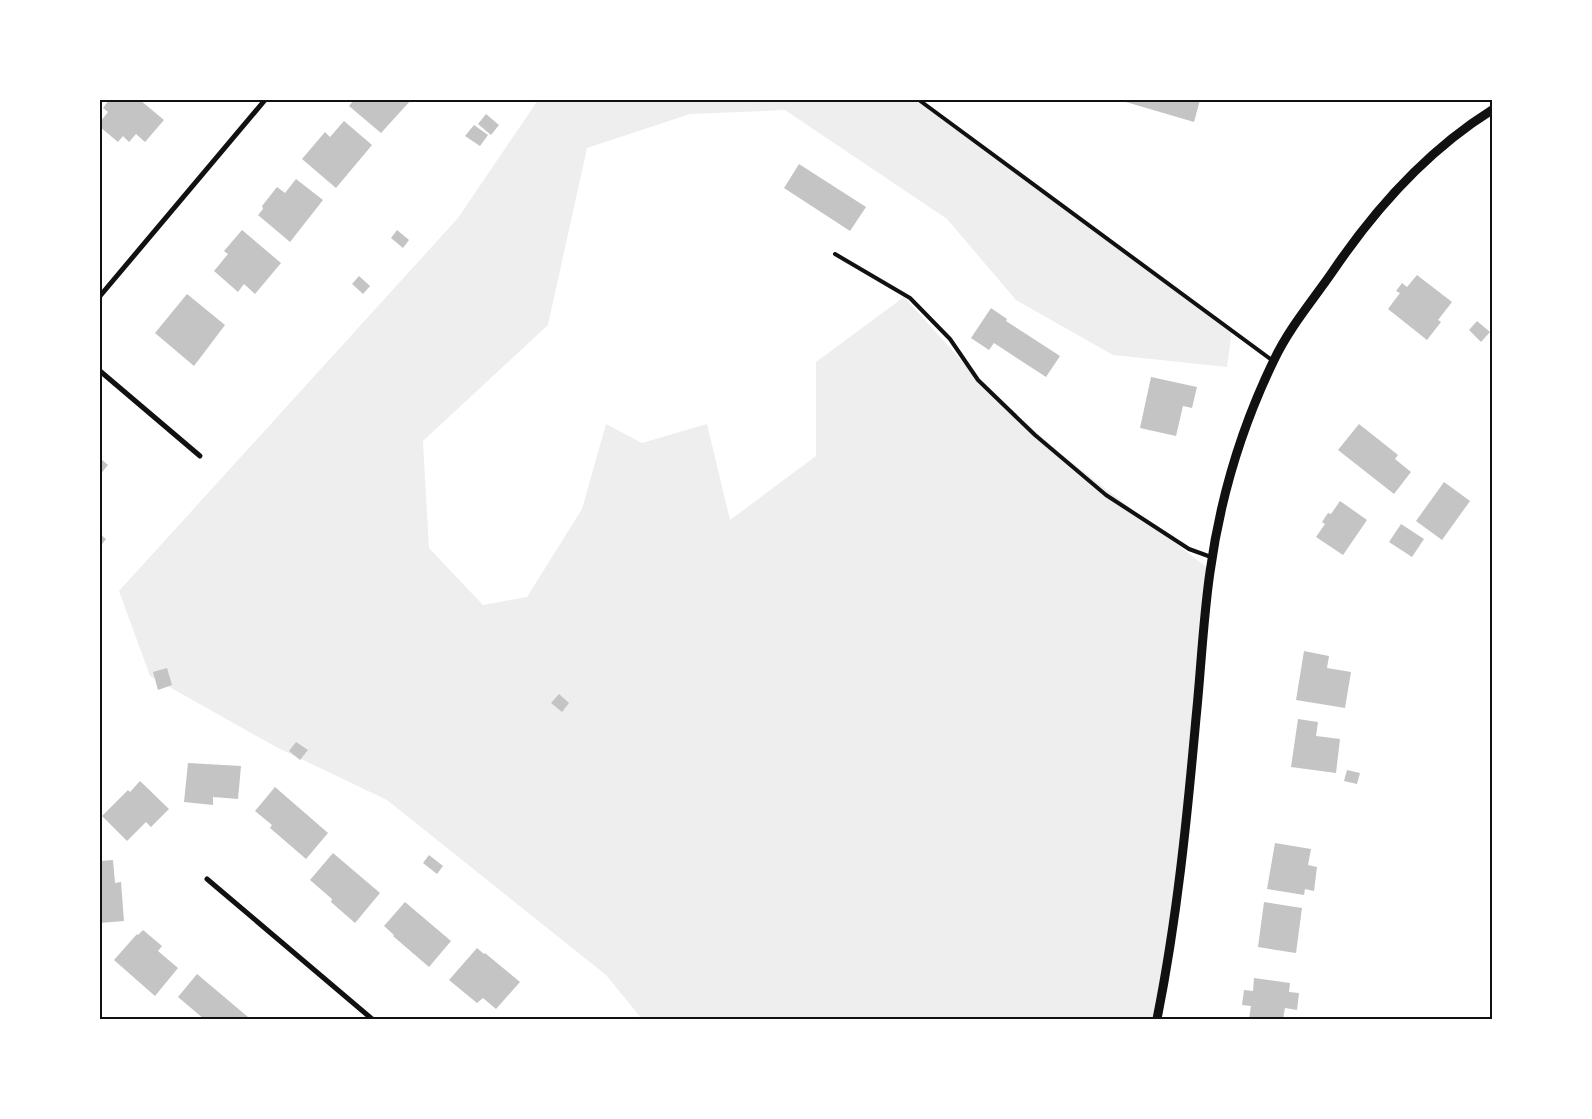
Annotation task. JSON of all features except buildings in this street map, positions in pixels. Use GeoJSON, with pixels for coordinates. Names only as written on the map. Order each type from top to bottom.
{"type":"FeatureCollection","features":[{"type":"Feature","properties":{"kind":"street"},"geometry":{"type":"LineString","coordinates":[[100,296],[265,100]]}},
{"type":"Feature","properties":{"kind":"street"},"geometry":{"type":"LineString","coordinates":[[1157,1019],[1167,973],[1181,877],[1210,570],[1224,498],[1246,428],[1279,349],[1355,239],[1395,192],[1439,150],[1492,110]]}},
{"type":"Feature","properties":{"kind":"street"},"geometry":{"type":"LineString","coordinates":[[100,372],[200,456]]}},
{"type":"Feature","properties":{"kind":"street"},"geometry":{"type":"LineString","coordinates":[[207,879],[372,1019]]}},
{"type":"Feature","properties":{"kind":"lane"},"geometry":{"type":"LineString","coordinates":[[919,100],[1274,361]]}},
{"type":"Feature","properties":{"kind":"lane"},"geometry":{"type":"LineString","coordinates":[[835,254],[910,298],[950,339],[978,380],[1035,435],[1106,495],[1189,549],[1213,557]]}},
{"type":"Feature","properties":{"kind":"shaded area"},"geometry":{"type":"Polygon","coordinates":[[[538,100],[919,100],[1232,330],[1227,367],[1113,355],[1016,300],[947,219],[785,110],[690,114],[587,148],[548,325],[423,441],[429,548],[483,605],[527,597],[582,509],[606,424],[642,443],[707,424],[730,520],[816,456],[816,362],[904,297],[981,382],[1056,450],[1210,570],[1181,877],[1157,1019],[642,1019],[606,975],[387,800],[278,748],[150,676],[119,591],[458,218],[538,100]]]}}]}
